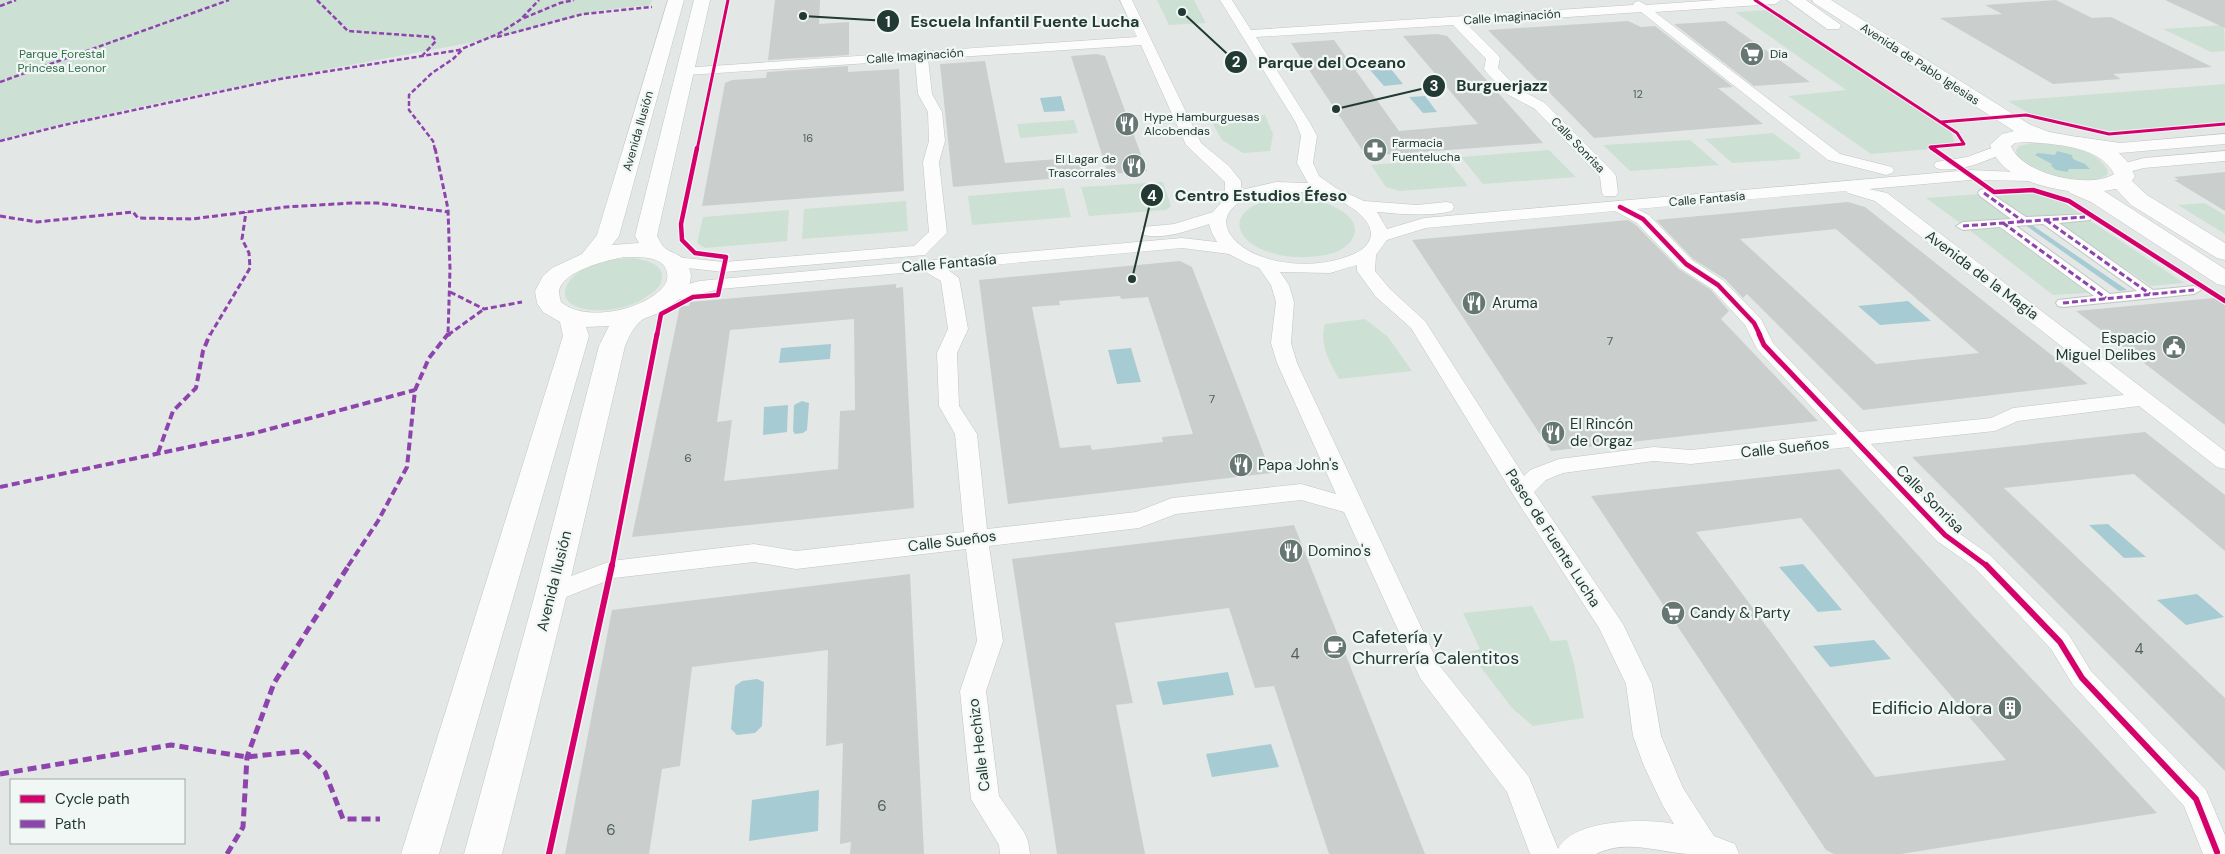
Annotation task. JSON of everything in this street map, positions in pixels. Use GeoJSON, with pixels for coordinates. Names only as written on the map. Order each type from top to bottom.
{"type":"FeatureCollection","features":[{"type":"Feature","properties":{"kind":"main road","name":"Avenida Ilusión"},"geometry":{"type":"LineString","coordinates":[[590,257],[608,236],[676,0]]}},
{"type":"Feature","properties":{"kind":"main road"},"geometry":{"type":"LineString","coordinates":[[665,257],[624,250],[590,257],[573,265],[560,274],[551,284],[547,294],[550,304],[558,312],[572,318],[591,320],[613,318],[635,314],[666,297],[676,288],[680,278],[680,269],[665,257],[646,236],[687,71],[702,0]]}},
{"type":"Feature","properties":{"kind":"main road","name":"Avenida de Pablo Iglesias"},"geometry":{"type":"LineString","coordinates":[[1795,0],[1991,130],[2006,159],[2018,168],[2036,176],[2062,183]]}},
{"type":"Feature","properties":{"kind":"main road","name":"Avenida de Pablo Iglesias"},"geometry":{"type":"LineString","coordinates":[[1820,0],[2022,128],[2103,153],[2116,160],[2122,175]]}},
{"type":"Feature","properties":{"kind":"main road"},"geometry":{"type":"LineString","coordinates":[[2000,148],[2009,138],[2026,136],[2059,139]]}},
{"type":"Feature","properties":{"kind":"main road"},"geometry":{"type":"LineString","coordinates":[[2062,183],[2086,187],[2107,186],[2122,175],[2138,200],[2225,253]]}},
{"type":"Feature","properties":{"kind":"main road"},"geometry":{"type":"LineString","coordinates":[[2062,183],[2099,197],[2225,279]]}},
{"type":"Feature","properties":{"kind":"main road","name":"Avenida Ilusión"},"geometry":{"type":"LineString","coordinates":[[483,854],[551,594],[612,346],[620,329],[635,314]]}},
{"type":"Feature","properties":{"kind":"main road"},"geometry":{"type":"LineString","coordinates":[[420,854],[576,336],[572,318]]}},
{"type":"Feature","properties":{"kind":"street"},"geometry":{"type":"LineString","coordinates":[[1126,0],[1194,145],[1223,169],[1233,181],[1233,199]]}},
{"type":"Feature","properties":{"kind":"street"},"geometry":{"type":"LineString","coordinates":[[1226,0],[1309,136],[1305,163],[1313,179],[1332,192],[1362,206]]}},
{"type":"Feature","properties":{"kind":"street","name":"Calle Imaginación"},"geometry":{"type":"LineString","coordinates":[[1248,34],[1457,21],[1638,4],[1775,0]]}},
{"type":"Feature","properties":{"kind":"street"},"geometry":{"type":"LineString","coordinates":[[1638,4],[1834,157],[1890,176],[1881,198]]}},
{"type":"Feature","properties":{"kind":"street","name":"Calle Sonrisa"},"geometry":{"type":"LineString","coordinates":[[1457,21],[1493,58],[1492,69],[1512,91],[1540,106],[1608,176],[1615,200],[1643,219],[1686,264],[1718,285],[1754,323],[1764,345],[1945,535],[1982,561],[2060,642],[2082,678],[2196,799],[2217,852]]}},
{"type":"Feature","properties":{"kind":"street","name":"Calle Imaginación"},"geometry":{"type":"LineString","coordinates":[[687,71],[1144,40]]}},
{"type":"Feature","properties":{"kind":"street"},"geometry":{"type":"LineString","coordinates":[[921,55],[925,94],[935,112],[937,141],[931,162],[938,233],[923,258]]}},
{"type":"Feature","properties":{"kind":"street"},"geometry":{"type":"LineString","coordinates":[[2059,139],[2120,148],[2225,139]]}},
{"type":"Feature","properties":{"kind":"street","name":"Calle Fantasía"},"geometry":{"type":"LineString","coordinates":[[1362,206],[1416,210],[1843,186],[1954,164],[2000,148]]}},
{"type":"Feature","properties":{"kind":"street"},"geometry":{"type":"LineString","coordinates":[[2122,175],[2144,163],[2225,156]]}},
{"type":"Feature","properties":{"kind":"street"},"geometry":{"type":"LineString","coordinates":[[1827,175],[1834,157]]}},
{"type":"Feature","properties":{"kind":"street","name":"Calle Fantasía"},"geometry":{"type":"LineString","coordinates":[[665,257],[724,267],[1182,243],[1233,249],[1248,258],[1266,264],[1301,269],[1338,266],[1373,246],[1424,223],[1827,175],[1992,174],[2036,176]]}},
{"type":"Feature","properties":{"kind":"street","name":"Avenida de la Magia"},"geometry":{"type":"LineString","coordinates":[[1843,186],[1881,198],[2225,462]]}},
{"type":"Feature","properties":{"kind":"street"},"geometry":{"type":"LineString","coordinates":[[1233,249],[1222,237],[1217,227],[1219,215],[1224,206],[1233,199],[1252,191],[1276,187],[1304,187],[1332,192]]}},
{"type":"Feature","properties":{"kind":"street"},"geometry":{"type":"LineString","coordinates":[[1984,192],[2024,222]]}},
{"type":"Feature","properties":{"kind":"street","name":"Paseo de Fuente Lucha"},"geometry":{"type":"LineString","coordinates":[[1362,206],[1377,222],[1366,272],[1382,293],[1418,325],[1522,491],[1610,624],[1639,684],[1646,736],[1658,766],[1673,797],[1714,849]]}},
{"type":"Feature","properties":{"kind":"street","name":"Calle Fantasía"},"geometry":{"type":"LineString","coordinates":[[666,297],[698,287],[720,284],[923,258],[1176,229],[1219,215]]}},
{"type":"Feature","properties":{"kind":"street"},"geometry":{"type":"LineString","coordinates":[[1962,226],[2085,217]]}},
{"type":"Feature","properties":{"kind":"street"},"geometry":{"type":"LineString","coordinates":[[2046,220],[2150,294]]}},
{"type":"Feature","properties":{"kind":"street"},"geometry":{"type":"LineString","coordinates":[[2003,223],[2106,298]]}},
{"type":"Feature","properties":{"kind":"street","name":"Calle Hechizo"},"geometry":{"type":"LineString","coordinates":[[923,258],[950,278],[958,329],[947,353],[949,406],[966,434],[976,538],[990,641],[973,691],[985,799],[1013,841],[1015,854]]}},
{"type":"Feature","properties":{"kind":"street"},"geometry":{"type":"LineString","coordinates":[[1266,264],[1280,285],[1285,302],[1281,343],[1287,364],[1429,671],[1519,786],[1545,854]]}},
{"type":"Feature","properties":{"kind":"street"},"geometry":{"type":"LineString","coordinates":[[2063,303],[2194,290]]}},
{"type":"Feature","properties":{"kind":"street","name":"Calle Sueños"},"geometry":{"type":"LineString","coordinates":[[1522,491],[1538,475],[1559,466],[1654,454],[1691,458],[1995,424],[2013,415],[2143,399]]}},
{"type":"Feature","properties":{"kind":"street","name":"Calle Sueños"},"geometry":{"type":"LineString","coordinates":[[551,594],[611,570],[754,553],[796,560],[1139,520],[1172,506],[1301,492],[1354,507]]}},
{"type":"Feature","properties":{"kind":"street"},"geometry":{"type":"LineString","coordinates":[[1571,854],[1578,847],[1615,834],[1658,834],[1714,849]]}},
{"type":"Feature","properties":{"kind":"green space","name":"Parque Forestal Princesa Leonor"},"geometry":{"type":"Polygon","coordinates":[[[0,0],[652,0],[649,6],[605,10],[500,37],[119,111],[0,140],[0,0]]]}},
{"type":"Feature","properties":{"kind":"green space"},"geometry":{"type":"Polygon","coordinates":[[[1157,0],[1194,0],[1206,23],[1169,25],[1157,0]]]}},
{"type":"Feature","properties":{"kind":"green space"},"geometry":{"type":"Polygon","coordinates":[[[1769,10],[1952,133],[1955,147],[1871,154],[1788,96],[1846,90],[1735,12],[1769,10]]]}},
{"type":"Feature","properties":{"kind":"green space"},"geometry":{"type":"Polygon","coordinates":[[[2224,25],[2225,51],[2211,52],[2163,29],[2224,25]]]}},
{"type":"Feature","properties":{"kind":"green space"},"geometry":{"type":"Polygon","coordinates":[[[2225,84],[2225,123],[2108,132],[2028,113],[2008,101],[2225,84]]]}},
{"type":"Feature","properties":{"kind":"green space"},"geometry":{"type":"Polygon","coordinates":[[[1265,115],[1273,134],[1270,151],[1243,153],[1222,140],[1210,119],[1265,115]]]}},
{"type":"Feature","properties":{"kind":"green space"},"geometry":{"type":"Polygon","coordinates":[[[1074,120],[1078,133],[1020,138],[1017,124],[1074,120]]]}},
{"type":"Feature","properties":{"kind":"green space"},"geometry":{"type":"Polygon","coordinates":[[[1773,133],[1801,154],[1799,159],[1732,163],[1705,139],[1773,133]]]}},
{"type":"Feature","properties":{"kind":"green space"},"geometry":{"type":"Polygon","coordinates":[[[1690,140],[1719,165],[1630,171],[1603,145],[1690,140]]]}},
{"type":"Feature","properties":{"kind":"green space"},"geometry":{"type":"Polygon","coordinates":[[[2038,142],[2067,146],[2087,152],[2103,163],[2108,171],[2107,175],[2090,181],[2080,181],[2059,178],[2041,172],[2017,156],[2016,150],[2019,146],[2038,142]]]}},
{"type":"Feature","properties":{"kind":"green space"},"geometry":{"type":"Polygon","coordinates":[[[1549,150],[1576,177],[1483,184],[1461,157],[1549,150]]]}},
{"type":"Feature","properties":{"kind":"green space"},"geometry":{"type":"Polygon","coordinates":[[[1447,159],[1468,186],[1400,191],[1386,187],[1371,165],[1447,159]]]}},
{"type":"Feature","properties":{"kind":"green space"},"geometry":{"type":"Polygon","coordinates":[[[1163,182],[1171,206],[1166,210],[1089,216],[1081,187],[1163,182]]]}},
{"type":"Feature","properties":{"kind":"green space"},"geometry":{"type":"Polygon","coordinates":[[[1064,188],[1071,217],[972,225],[968,196],[1064,188]]]}},
{"type":"Feature","properties":{"kind":"green space"},"geometry":{"type":"Polygon","coordinates":[[[2034,193],[2060,200],[2079,213],[2026,217],[1996,196],[2034,193]]]}},
{"type":"Feature","properties":{"kind":"green space"},"geometry":{"type":"Polygon","coordinates":[[[1979,194],[2013,218],[1960,223],[1926,198],[1979,194]]]}},
{"type":"Feature","properties":{"kind":"green space"},"geometry":{"type":"Polygon","coordinates":[[[1289,197],[1322,202],[1340,210],[1354,224],[1355,231],[1349,243],[1334,253],[1299,257],[1265,251],[1250,242],[1241,232],[1240,220],[1243,215],[1255,205],[1272,199],[1289,197]]]}},
{"type":"Feature","properties":{"kind":"green space"},"geometry":{"type":"Polygon","coordinates":[[[906,201],[908,231],[802,239],[804,209],[906,201]]]}},
{"type":"Feature","properties":{"kind":"green space"},"geometry":{"type":"Polygon","coordinates":[[[2205,203],[2225,215],[2225,234],[2178,205],[2205,203]]]}},
{"type":"Feature","properties":{"kind":"green space"},"geometry":{"type":"Polygon","coordinates":[[[789,210],[787,241],[705,248],[697,243],[703,217],[789,210]]]}},
{"type":"Feature","properties":{"kind":"green space"},"geometry":{"type":"Polygon","coordinates":[[[2089,220],[2184,283],[2151,286],[2057,222],[2089,220]]]}},
{"type":"Feature","properties":{"kind":"green space"},"geometry":{"type":"Polygon","coordinates":[[[1999,228],[2088,293],[2053,295],[1968,229],[1999,228]]]}},
{"type":"Feature","properties":{"kind":"green space"},"geometry":{"type":"Polygon","coordinates":[[[633,258],[652,263],[659,268],[662,280],[654,292],[635,303],[609,310],[584,309],[569,302],[565,292],[566,286],[582,270],[594,264],[633,258]]]}},
{"type":"Feature","properties":{"kind":"green space"},"geometry":{"type":"Polygon","coordinates":[[[1365,319],[1388,337],[1412,371],[1339,379],[1324,346],[1323,332],[1325,324],[1365,319]]]}},
{"type":"Feature","properties":{"kind":"green space"},"geometry":{"type":"Polygon","coordinates":[[[1532,606],[1551,641],[1567,640],[1574,664],[1584,718],[1533,726],[1512,708],[1469,652],[1480,649],[1463,613],[1532,606]]]}},
{"type":"Feature","properties":{"kind":"water"},"geometry":{"type":"Polygon","coordinates":[[[1391,69],[1403,84],[1384,86],[1370,70],[1391,69]]]}},
{"type":"Feature","properties":{"kind":"water"},"geometry":{"type":"Polygon","coordinates":[[[1061,96],[1065,111],[1044,112],[1040,98],[1061,96]]]}},
{"type":"Feature","properties":{"kind":"water"},"geometry":{"type":"Polygon","coordinates":[[[1425,96],[1437,112],[1423,113],[1409,97],[1425,96]]]}},
{"type":"Feature","properties":{"kind":"water"},"geometry":{"type":"Polygon","coordinates":[[[2057,151],[2072,155],[2073,159],[2085,164],[2090,169],[2069,169],[2067,172],[2056,170],[2051,166],[2052,164],[2035,155],[2038,153],[2055,155],[2057,151]]]}},
{"type":"Feature","properties":{"kind":"water"},"geometry":{"type":"Polygon","coordinates":[[[2025,225],[2032,225],[2127,290],[2119,291],[2025,225]]]}},
{"type":"Feature","properties":{"kind":"water"},"geometry":{"type":"Polygon","coordinates":[[[1908,301],[1931,321],[1880,325],[1858,306],[1908,301]]]}},
{"type":"Feature","properties":{"kind":"water"},"geometry":{"type":"Polygon","coordinates":[[[831,344],[830,359],[779,363],[781,348],[831,344]]]}},
{"type":"Feature","properties":{"kind":"water"},"geometry":{"type":"Polygon","coordinates":[[[1131,348],[1141,382],[1117,384],[1108,350],[1131,348]]]}},
{"type":"Feature","properties":{"kind":"water"},"geometry":{"type":"Polygon","coordinates":[[[802,401],[809,403],[807,430],[803,433],[795,434],[793,431],[794,405],[802,401]]]}},
{"type":"Feature","properties":{"kind":"water"},"geometry":{"type":"Polygon","coordinates":[[[788,405],[787,432],[763,435],[764,407],[788,405]]]}},
{"type":"Feature","properties":{"kind":"water"},"geometry":{"type":"Polygon","coordinates":[[[2108,524],[2146,557],[2124,558],[2089,525],[2108,524]]]}},
{"type":"Feature","properties":{"kind":"water"},"geometry":{"type":"Polygon","coordinates":[[[1803,564],[1842,610],[1818,612],[1779,567],[1803,564]]]}},
{"type":"Feature","properties":{"kind":"water"},"geometry":{"type":"Polygon","coordinates":[[[2197,594],[2224,617],[2186,625],[2157,600],[2197,594]]]}},
{"type":"Feature","properties":{"kind":"water"},"geometry":{"type":"Polygon","coordinates":[[[1874,640],[1891,659],[1830,667],[1813,646],[1874,640]]]}},
{"type":"Feature","properties":{"kind":"water"},"geometry":{"type":"Polygon","coordinates":[[[1228,672],[1234,695],[1163,705],[1157,682],[1228,672]]]}},
{"type":"Feature","properties":{"kind":"water"},"geometry":{"type":"Polygon","coordinates":[[[757,679],[764,682],[762,726],[755,733],[737,735],[731,729],[735,686],[742,681],[757,679]]]}},
{"type":"Feature","properties":{"kind":"water"},"geometry":{"type":"Polygon","coordinates":[[[1271,744],[1279,767],[1212,777],[1206,754],[1271,744]]]}},
{"type":"Feature","properties":{"kind":"water"},"geometry":{"type":"Polygon","coordinates":[[[819,790],[818,831],[749,841],[752,800],[819,790]]]}},
{"type":"Feature","properties":{"kind":"building"},"geometry":{"type":"Polygon","coordinates":[[[775,0],[820,0],[819,24],[849,22],[849,55],[768,60],[775,0]]]}},
{"type":"Feature","properties":{"kind":"building"},"geometry":{"type":"Polygon","coordinates":[[[2056,0],[2092,18],[2111,17],[2212,67],[2113,74],[2121,79],[2053,84],[1940,18],[2002,14],[1985,5],[2056,0]]]}},
{"type":"Feature","properties":{"kind":"building"},"geometry":{"type":"Polygon","coordinates":[[[2165,0],[2225,0],[2225,28],[2165,0]]]}},
{"type":"Feature","properties":{"kind":"building"},"geometry":{"type":"Polygon","coordinates":[[[1628,21],[1641,27],[1655,26],[1733,87],[1718,88],[1763,124],[1594,138],[1488,30],[1628,21]]]}},
{"type":"Feature","properties":{"kind":"building"},"geometry":{"type":"Polygon","coordinates":[[[1725,21],[1810,82],[1754,86],[1674,24],[1725,21]]]}},
{"type":"Feature","properties":{"kind":"building"},"geometry":{"type":"Polygon","coordinates":[[[1437,34],[1447,36],[1543,143],[1366,156],[1291,43],[1334,40],[1399,131],[1478,124],[1403,36],[1437,34]]]}},
{"type":"Feature","properties":{"kind":"building"},"geometry":{"type":"Polygon","coordinates":[[[1097,54],[1105,56],[1147,171],[1108,174],[1071,56],[1097,54]]]}},
{"type":"Feature","properties":{"kind":"building"},"geometry":{"type":"Polygon","coordinates":[[[985,61],[1005,163],[1082,157],[1084,176],[953,187],[940,64],[985,61]]]}},
{"type":"Feature","properties":{"kind":"building"},"geometry":{"type":"Polygon","coordinates":[[[848,66],[848,72],[899,69],[904,191],[702,206],[725,83],[732,80],[766,78],[767,72],[848,66]]]}},
{"type":"Feature","properties":{"kind":"building"},"geometry":{"type":"Polygon","coordinates":[[[2225,172],[2225,211],[2174,180],[2179,180],[2174,177],[2225,172]]]}},
{"type":"Feature","properties":{"kind":"building"},"geometry":{"type":"Polygon","coordinates":[[[1848,202],[1865,207],[2088,384],[1863,410],[1747,294],[1743,298],[1725,279],[1693,259],[1656,220],[1848,202]],[[1836,229],[1740,239],[1876,364],[1979,353],[1836,229]]]}},
{"type":"Feature","properties":{"kind":"building"},"geometry":{"type":"Polygon","coordinates":[[[1628,220],[1636,225],[1679,269],[1711,290],[1729,311],[1721,319],[1818,421],[1551,451],[1412,240],[1628,220]]]}},
{"type":"Feature","properties":{"kind":"building"},"geometry":{"type":"Polygon","coordinates":[[[1180,261],[1192,267],[1271,473],[1008,504],[979,280],[1180,261]],[[1120,296],[1059,301],[1060,305],[1032,307],[1060,448],[1090,445],[1092,450],[1163,442],[1162,437],[1193,434],[1148,297],[1121,299],[1120,296]]]}},
{"type":"Feature","properties":{"kind":"building"},"geometry":{"type":"Polygon","coordinates":[[[896,284],[896,288],[903,287],[914,508],[632,537],[680,306],[689,306],[690,302],[896,284]],[[854,319],[730,330],[717,422],[732,420],[724,481],[838,469],[840,411],[855,410],[854,319]]]}},
{"type":"Feature","properties":{"kind":"building","name":"Espacio Miguel Delibes"},"geometry":{"type":"Polygon","coordinates":[[[2214,298],[2225,305],[2225,425],[2076,311],[2214,298]]]}},
{"type":"Feature","properties":{"kind":"building"},"geometry":{"type":"Polygon","coordinates":[[[2145,432],[2225,495],[2225,551],[2134,474],[2004,488],[2225,698],[2225,771],[1912,457],[2145,432]]]}},
{"type":"Feature","properties":{"kind":"building","name":"Edificio Aldora"},"geometry":{"type":"Polygon","coordinates":[[[1840,469],[1974,617],[2157,813],[1901,854],[1834,854],[1826,850],[1591,496],[1840,469]],[[1801,518],[1696,532],[1779,643],[1875,777],[2006,760],[1801,518]]]}},
{"type":"Feature","properties":{"kind":"building"},"geometry":{"type":"Polygon","coordinates":[[[1294,525],[1425,854],[1329,854],[1274,686],[1255,688],[1229,608],[1115,623],[1133,703],[1116,705],[1145,854],[1057,854],[1012,559],[1294,525]]]}},
{"type":"Feature","properties":{"kind":"building"},"geometry":{"type":"Polygon","coordinates":[[[910,574],[924,854],[850,854],[851,842],[840,844],[843,743],[826,746],[828,650],[692,667],[680,766],[662,769],[649,854],[565,854],[612,610],[910,574]]]}},
{"type":"Feature","properties":{"kind":"marked path"},"geometry":{"type":"LineString","coordinates":[[0,6],[16,0]]}},
{"type":"Feature","properties":{"kind":"marked path"},"geometry":{"type":"LineString","coordinates":[[0,82],[229,0]]}},
{"type":"Feature","properties":{"kind":"marked path"},"geometry":{"type":"LineString","coordinates":[[317,0],[348,31],[433,37],[436,41],[422,56]]}},
{"type":"Feature","properties":{"kind":"marked path"},"geometry":{"type":"LineString","coordinates":[[0,141],[64,125],[280,79],[459,50],[498,34],[520,20],[539,0]]}},
{"type":"Feature","properties":{"kind":"marked path"},"geometry":{"type":"LineString","coordinates":[[524,18],[560,3],[574,0]]}},
{"type":"Feature","properties":{"kind":"marked path"},"geometry":{"type":"LineString","coordinates":[[497,37],[583,14],[652,7]]}},
{"type":"Feature","properties":{"kind":"marked path"},"geometry":{"type":"LineString","coordinates":[[227,854],[243,827],[247,757],[274,683],[378,521],[407,467],[415,390],[429,358],[448,335],[450,269],[448,209],[433,141],[409,110],[409,95],[432,73],[453,59],[462,50]]}},
{"type":"Feature","properties":{"kind":"marked path"},"geometry":{"type":"LineString","coordinates":[[1984,193],[2024,222]]}},
{"type":"Feature","properties":{"kind":"marked path"},"geometry":{"type":"LineString","coordinates":[[0,216],[37,222],[133,212],[138,218],[192,219],[286,207],[352,203],[377,203],[449,212]]}},
{"type":"Feature","properties":{"kind":"marked path"},"geometry":{"type":"LineString","coordinates":[[158,453],[173,411],[196,388],[203,351],[213,327],[250,268],[249,253],[242,239],[246,212]]}},
{"type":"Feature","properties":{"kind":"marked path"},"geometry":{"type":"LineString","coordinates":[[1963,226],[2085,217]]}},
{"type":"Feature","properties":{"kind":"marked path"},"geometry":{"type":"LineString","coordinates":[[2046,220],[2150,294]]}},
{"type":"Feature","properties":{"kind":"marked path"},"geometry":{"type":"LineString","coordinates":[[2003,223],[2106,298]]}},
{"type":"Feature","properties":{"kind":"marked path"},"geometry":{"type":"LineString","coordinates":[[2063,303],[2194,290]]}},
{"type":"Feature","properties":{"kind":"marked path"},"geometry":{"type":"LineString","coordinates":[[450,292],[484,309],[522,302]]}},
{"type":"Feature","properties":{"kind":"marked path"},"geometry":{"type":"LineString","coordinates":[[448,335],[484,309]]}},
{"type":"Feature","properties":{"kind":"marked path"},"geometry":{"type":"LineString","coordinates":[[0,487],[255,433],[415,390]]}},
{"type":"Feature","properties":{"kind":"marked path"},"geometry":{"type":"LineString","coordinates":[[0,774],[171,745],[247,757],[303,751],[325,772],[343,819],[380,819]]}},
{"type":"Feature","properties":{"kind":"cycle path"},"geometry":{"type":"LineString","coordinates":[[549,854],[611,570],[661,314],[693,297],[718,295],[726,257],[695,253],[682,240],[681,224],[728,0]]}},
{"type":"Feature","properties":{"kind":"cycle path"},"geometry":{"type":"LineString","coordinates":[[1755,0],[1957,133],[1964,144],[1930,147],[1994,192],[2033,190],[2069,201],[2225,301]]}},
{"type":"Feature","properties":{"kind":"cycle path"},"geometry":{"type":"LineString","coordinates":[[1941,122],[2026,115],[2109,134],[2225,124]]}},
{"type":"Feature","properties":{"kind":"cycle path"},"geometry":{"type":"LineString","coordinates":[[1620,207],[1643,219],[1686,264],[1718,285],[1754,323],[1764,345],[1945,535],[1982,561],[2060,642],[2082,678],[2196,799],[2217,852]]}},
{"type":"Feature","properties":{"kind":"place","name":"Parque del Oceano"},"geometry":{"type":"Point","coordinates":[1182,12]}},
{"type":"Feature","properties":{"kind":"place","name":"Escuela Infantil Fuente Lucha"},"geometry":{"type":"Point","coordinates":[803,16]}},
{"type":"Feature","properties":{"kind":"place","name":"Dia"},"geometry":{"type":"Point","coordinates":[1752,54]}},
{"type":"Feature","properties":{"kind":"place","name":"Burguerjazz"},"geometry":{"type":"Point","coordinates":[1336,109]}},
{"type":"Feature","properties":{"kind":"place","name":"Hype Hamburguesas Alcobendas"},"geometry":{"type":"Point","coordinates":[1127,124]}},
{"type":"Feature","properties":{"kind":"place","name":"Farmacia Fuentelucha"},"geometry":{"type":"Point","coordinates":[1375,150]}},
{"type":"Feature","properties":{"kind":"place","name":"El Lagar de Trascorrales"},"geometry":{"type":"Point","coordinates":[1134,166]}},
{"type":"Feature","properties":{"kind":"place","name":"Centro Estudios Éfeso"},"geometry":{"type":"Point","coordinates":[1132,279]}},
{"type":"Feature","properties":{"kind":"place","name":"Aruma"},"geometry":{"type":"Point","coordinates":[1474,303]}},
{"type":"Feature","properties":{"kind":"place","name":"Espacio Miguel Delibes"},"geometry":{"type":"Point","coordinates":[2174,347]}},
{"type":"Feature","properties":{"kind":"place","name":"El Rincón de Orgaz"},"geometry":{"type":"Point","coordinates":[1553,433]}},
{"type":"Feature","properties":{"kind":"place","name":"Papa John's"},"geometry":{"type":"Point","coordinates":[1241,465]}},
{"type":"Feature","properties":{"kind":"place","name":"Domino's"},"geometry":{"type":"Point","coordinates":[1291,551]}},
{"type":"Feature","properties":{"kind":"place","name":"Candy & Party"},"geometry":{"type":"Point","coordinates":[1673,613]}},
{"type":"Feature","properties":{"kind":"place","name":"Cafetería y Churrería Calentitos"},"geometry":{"type":"Point","coordinates":[1335,647]}},
{"type":"Feature","properties":{"kind":"place","name":"Edificio Aldora"},"geometry":{"type":"Point","coordinates":[2010,708]}}]}
